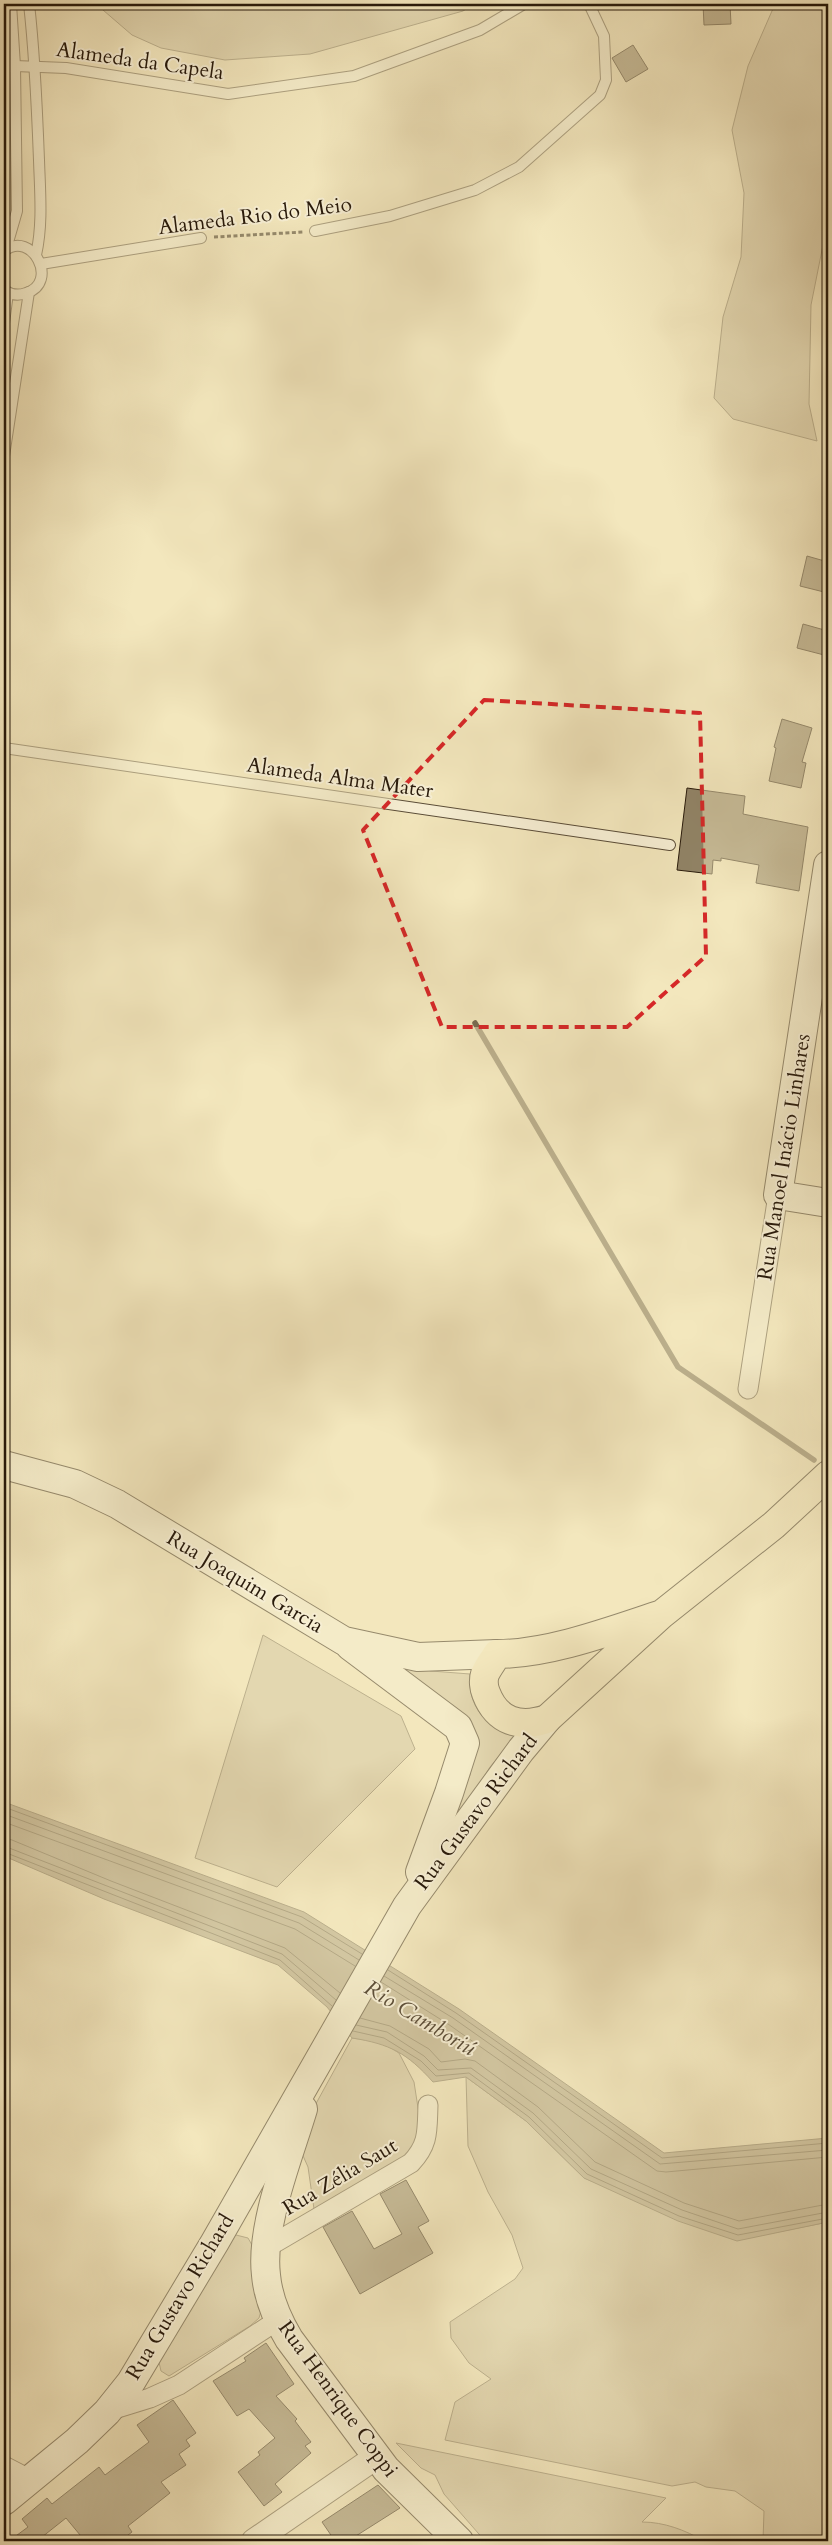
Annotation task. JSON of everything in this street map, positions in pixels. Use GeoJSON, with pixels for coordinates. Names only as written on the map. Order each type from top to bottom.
{"type":"FeatureCollection","features":[{"type":"Feature","properties":{"kind":"main road","name":"Rua Manoel Inácio Linhares"},"geometry":{"type":"LineString","coordinates":[[778,1195],[828,868]]}},
{"type":"Feature","properties":{"kind":"main road"},"geometry":{"type":"LineString","coordinates":[[778,1195],[828,1203]]}},
{"type":"Feature","properties":{"kind":"main road","name":"Rua Joaquim Garcia"},"geometry":{"type":"LineString","coordinates":[[4,1465],[75,1484],[117,1504],[344,1641],[418,1657],[497,1654]]}},
{"type":"Feature","properties":{"kind":"main road"},"geometry":{"type":"LineString","coordinates":[[662,1614],[583,1639],[511,1654],[497,1654],[484,1676],[484,1688],[490,1702],[498,1713],[507,1719],[531,1724],[548,1719],[662,1614],[774,1525],[828,1475]]}},
{"type":"Feature","properties":{"kind":"main road","name":"Rua Gustavo Richard"},"geometry":{"type":"LineString","coordinates":[[344,1641],[458,1727],[464,1737],[465,1743],[450,1794],[407,1906]]}},
{"type":"Feature","properties":{"kind":"main road","name":"Rua Gustavo Richard"},"geometry":{"type":"LineString","coordinates":[[4,2501],[77,2441],[107,2412],[139,2370],[407,1906],[520,1750],[548,1719]]}},
{"type":"Feature","properties":{"kind":"main road","name":"Rua Gustavo Richard"},"geometry":{"type":"LineString","coordinates":[[266,2241],[279,2188],[323,2053]]}},
{"type":"Feature","properties":{"kind":"main road","name":"Rua Henrique Coppi"},"geometry":{"type":"LineString","coordinates":[[266,2241],[265,2274],[270,2298],[278,2320],[294,2346],[376,2457],[459,2541]]}},
{"type":"Feature","properties":{"kind":"street","name":"Rua Manoel Inácio Linhares"},"geometry":{"type":"LineString","coordinates":[[748,1389],[778,1195]]}},
{"type":"Feature","properties":{"kind":"street","name":"Rua Zélia Saut"},"geometry":{"type":"LineString","coordinates":[[266,2241],[411,2163],[422,2151],[427,2136],[428,2105]]}},
{"type":"Feature","properties":{"kind":"street"},"geometry":{"type":"LineString","coordinates":[[107,2412],[150,2398],[179,2385],[278,2320]]}},
{"type":"Feature","properties":{"kind":"street"},"geometry":{"type":"LineString","coordinates":[[254,2541],[376,2457]]}},
{"type":"Feature","properties":{"kind":"street"},"geometry":{"type":"LineString","coordinates":[[4,2466],[31,2480]]}},
{"type":"Feature","properties":{"kind":"lane"},"geometry":{"type":"LineString","coordinates":[[5,250],[17,211],[15,66],[11,4]]}},
{"type":"Feature","properties":{"kind":"lane"},"geometry":{"type":"LineString","coordinates":[[4,322],[6,292],[19,295],[29,292],[38,285],[42,275],[39,260],[41,225],[36,66],[29,4]]}},
{"type":"Feature","properties":{"kind":"lane","name":"Alameda da Capela"},"geometry":{"type":"LineString","coordinates":[[4,68],[15,66],[66,68],[228,94],[354,76],[480,30],[524,4]]}},
{"type":"Feature","properties":{"kind":"lane","name":"Alameda Rio do Meio"},"geometry":{"type":"LineString","coordinates":[[315,231],[390,216],[475,190],[519,167],[600,95],[606,80],[604,36],[589,4]]}},
{"type":"Feature","properties":{"kind":"lane","name":"Alameda Rio do Meio"},"geometry":{"type":"LineString","coordinates":[[39,260],[201,238]]}},
{"type":"Feature","properties":{"kind":"lane"},"geometry":{"type":"LineString","coordinates":[[5,250],[17,246],[28,248],[39,260]]}},
{"type":"Feature","properties":{"kind":"lane"},"geometry":{"type":"LineString","coordinates":[[4,456],[29,292]]}},
{"type":"Feature","properties":{"kind":"lane","name":"Alameda Alma Mater"},"geometry":{"type":"LineString","coordinates":[[4,748],[670,845]]}},
{"type":"Feature","properties":{"kind":"path","name":"Alameda Rio do Meio"},"geometry":{"type":"LineString","coordinates":[[201,238],[315,231]]}},
{"type":"Feature","properties":{"kind":"highlighted area"},"geometry":{"type":"Polygon","coordinates":[[[484,700],[700,713],[706,956],[627,1027],[442,1027],[363,830],[484,700]]]}},
{"type":"Feature","properties":{"kind":"shaded area"},"geometry":{"type":"Polygon","coordinates":[[[96,4],[474,4],[463,11],[310,54],[225,60],[161,48],[132,35],[96,4]]]}},
{"type":"Feature","properties":{"kind":"shaded area"},"geometry":{"type":"Polygon","coordinates":[[[775,4],[828,4],[828,220],[811,305],[809,404],[817,441],[733,419],[714,398],[723,317],[741,257],[744,193],[732,130],[748,66],[775,4]]]}},
{"type":"Feature","properties":{"kind":"shaded area"},"geometry":{"type":"Polygon","coordinates":[[[263,1635],[401,1716],[415,1749],[277,1887],[195,1858],[263,1635]]]}},
{"type":"Feature","properties":{"kind":"shaded area"},"geometry":{"type":"Polygon","coordinates":[[[386,1660],[431,1671],[470,1674],[470,1686],[475,1706],[487,1721],[505,1732],[516,1736],[490,1767],[449,1832],[444,1829],[470,1775],[472,1764],[386,1660]]]}},
{"type":"Feature","properties":{"kind":"shaded area"},"geometry":{"type":"Polygon","coordinates":[[[352,2038],[381,2042],[399,2053],[414,2082],[423,2140],[414,2155],[314,2209],[308,2167],[296,2140],[352,2038]]]}},
{"type":"Feature","properties":{"kind":"shaded area"},"geometry":{"type":"Polygon","coordinates":[[[466,2077],[526,2121],[584,2178],[737,2240],[828,2222],[828,2541],[763,2541],[764,2511],[735,2491],[706,2487],[695,2482],[672,2486],[445,2440],[455,2402],[491,2379],[469,2363],[451,2338],[450,2322],[515,2279],[523,2268],[512,2235],[488,2192],[468,2146],[466,2077]]]}},
{"type":"Feature","properties":{"kind":"shaded area"},"geometry":{"type":"Polygon","coordinates":[[[236,2235],[248,2238],[252,2245],[261,2311],[259,2318],[250,2326],[169,2376],[161,2371],[158,2358],[230,2237],[236,2235]]]}},
{"type":"Feature","properties":{"kind":"shaded area"},"geometry":{"type":"Polygon","coordinates":[[[396,2443],[666,2498],[642,2522],[674,2527],[704,2541],[485,2541],[444,2494],[435,2475],[421,2468],[396,2443]]]}},
{"type":"Feature","properties":{"kind":"water","name":"Rio Camboriú"},"geometry":{"type":"Polygon","coordinates":[[[4,1802],[304,1912],[459,2009],[664,2153],[828,2138],[828,2222],[737,2241],[678,2221],[584,2178],[526,2121],[466,2077],[433,2082],[415,2064],[397,2051],[377,2043],[352,2038],[327,2007],[278,1965],[104,1899],[4,1856],[4,1802]]]}},
{"type":"Feature","properties":{"kind":"building"},"geometry":{"type":"Polygon","coordinates":[[[703,4],[730,4],[731,24],[704,25],[703,4]]]}},
{"type":"Feature","properties":{"kind":"building"},"geometry":{"type":"Polygon","coordinates":[[[633,45],[648,69],[626,82],[612,58],[633,45]]]}},
{"type":"Feature","properties":{"kind":"building"},"geometry":{"type":"Polygon","coordinates":[[[807,556],[828,562],[828,593],[800,586],[807,556]]]}},
{"type":"Feature","properties":{"kind":"building"},"geometry":{"type":"Polygon","coordinates":[[[803,624],[828,631],[828,656],[797,648],[803,624]]]}},
{"type":"Feature","properties":{"kind":"building"},"geometry":{"type":"Polygon","coordinates":[[[782,719],[812,728],[802,762],[806,763],[801,788],[769,781],[776,748],[774,747],[782,719]]]}},
{"type":"Feature","properties":{"kind":"building"},"geometry":{"type":"Polygon","coordinates":[[[687,788],[745,796],[743,814],[808,827],[799,891],[756,883],[759,865],[721,858],[721,861],[713,860],[712,874],[677,870],[687,788]]]}},
{"type":"Feature","properties":{"kind":"building"},"geometry":{"type":"Polygon","coordinates":[[[406,2180],[429,2221],[418,2227],[433,2253],[360,2294],[323,2227],[352,2211],[374,2249],[402,2234],[380,2194],[406,2180]]]}},
{"type":"Feature","properties":{"kind":"building"},"geometry":{"type":"Polygon","coordinates":[[[266,2343],[294,2384],[276,2396],[297,2419],[295,2421],[311,2442],[305,2446],[311,2453],[275,2484],[282,2492],[264,2506],[238,2472],[260,2455],[258,2452],[275,2438],[249,2409],[237,2416],[213,2381],[246,2361],[244,2358],[266,2343]]]}},
{"type":"Feature","properties":{"kind":"building"},"geometry":{"type":"Polygon","coordinates":[[[173,2400],[196,2433],[186,2440],[190,2446],[179,2454],[186,2465],[161,2482],[170,2493],[128,2526],[132,2532],[128,2535],[132,2541],[85,2541],[66,2518],[37,2541],[9,2541],[28,2527],[22,2519],[47,2498],[52,2504],[99,2467],[105,2475],[149,2442],[137,2425],[173,2400]]]}},
{"type":"Feature","properties":{"kind":"building"},"geometry":{"type":"Polygon","coordinates":[[[378,2485],[400,2508],[348,2541],[335,2541],[322,2522],[378,2485]]]}},
{"type":"Feature","properties":{"kind":"waterway"},"geometry":{"type":"LineString","coordinates":[[475,1023],[678,1367],[814,1460]]}}]}
